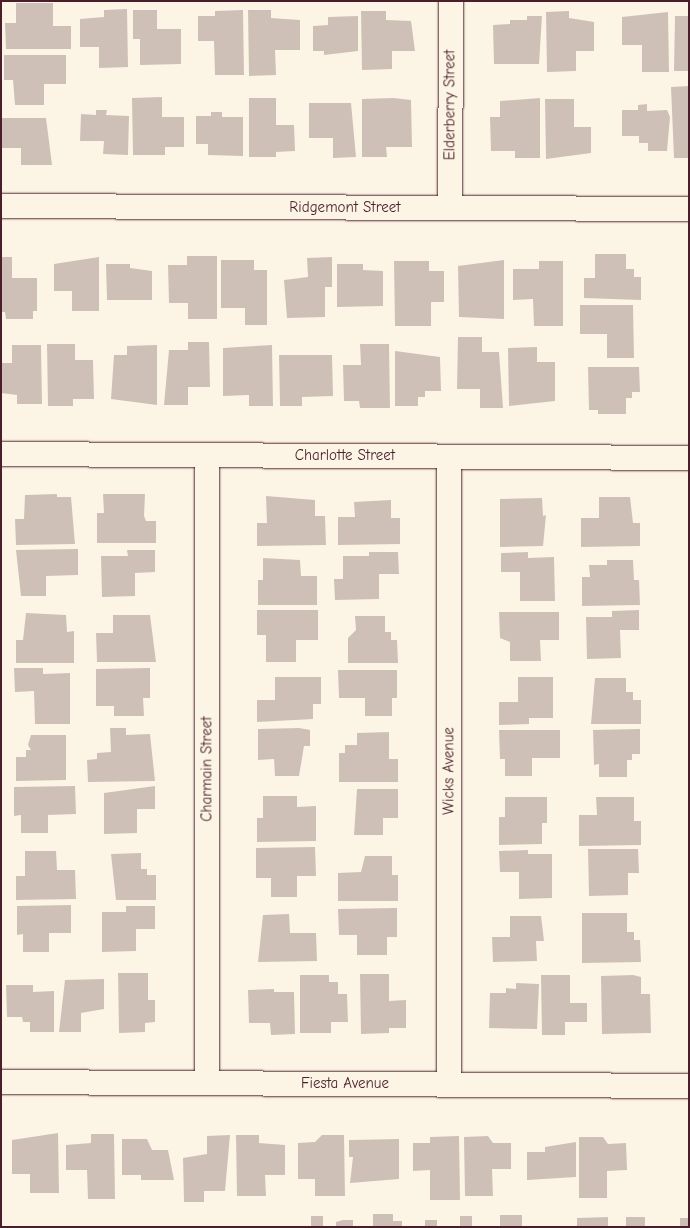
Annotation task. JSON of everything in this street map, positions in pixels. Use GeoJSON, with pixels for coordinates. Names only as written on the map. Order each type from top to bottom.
{"type":"FeatureCollection","features":[{"type":"Feature","properties":{"kind":"street","name":"Elderberry Street"},"geometry":{"type":"LineString","coordinates":[[450,208],[451,1]]}},
{"type":"Feature","properties":{"kind":"street","name":"Ridgemont Street"},"geometry":{"type":"LineString","coordinates":[[1,206],[689,209]]}},
{"type":"Feature","properties":{"kind":"street","name":"Charlotte Street"},"geometry":{"type":"LineString","coordinates":[[1,454],[689,458]]}},
{"type":"Feature","properties":{"kind":"street","name":"Charmain Street"},"geometry":{"type":"LineString","coordinates":[[207,455],[207,1083]]}},
{"type":"Feature","properties":{"kind":"street","name":"Wicks Avenue"},"geometry":{"type":"LineString","coordinates":[[449,457],[449,1085]]}},
{"type":"Feature","properties":{"kind":"street","name":"Fiesta Avenue"},"geometry":{"type":"LineString","coordinates":[[1,1082],[689,1086]]}},
{"type":"Feature","properties":{"kind":"building"},"geometry":{"type":"Polygon","coordinates":[[[16,3],[53,3],[53,26],[71,26],[71,49],[6,49],[5,23],[16,23],[16,3]]]}},
{"type":"Feature","properties":{"kind":"building"},"geometry":{"type":"Polygon","coordinates":[[[127,9],[128,67],[99,68],[99,47],[80,47],[80,19],[104,17],[104,10],[127,9]]]}},
{"type":"Feature","properties":{"kind":"building"},"geometry":{"type":"Polygon","coordinates":[[[133,10],[157,10],[157,29],[181,29],[181,64],[140,65],[140,39],[133,39],[133,10]]]}},
{"type":"Feature","properties":{"kind":"building"},"geometry":{"type":"Polygon","coordinates":[[[243,10],[244,75],[215,75],[214,41],[198,41],[198,16],[215,16],[215,11],[243,10]]]}},
{"type":"Feature","properties":{"kind":"building"},"geometry":{"type":"Polygon","coordinates":[[[248,10],[271,10],[271,18],[300,20],[300,50],[275,50],[276,75],[249,76],[248,10]]]}},
{"type":"Feature","properties":{"kind":"building"},"geometry":{"type":"Polygon","coordinates":[[[361,11],[386,11],[386,20],[411,21],[415,51],[392,51],[392,69],[362,70],[361,11]]]}},
{"type":"Feature","properties":{"kind":"building"},"geometry":{"type":"Polygon","coordinates":[[[569,11],[569,18],[594,22],[594,51],[576,51],[576,71],[547,72],[546,12],[569,11]]]}},
{"type":"Feature","properties":{"kind":"building"},"geometry":{"type":"Polygon","coordinates":[[[668,12],[669,72],[642,72],[642,45],[622,45],[622,17],[668,12]]]}},
{"type":"Feature","properties":{"kind":"building"},"geometry":{"type":"Polygon","coordinates":[[[358,16],[358,51],[324,55],[324,51],[313,51],[313,26],[328,25],[328,17],[358,16]]]}},
{"type":"Feature","properties":{"kind":"building"},"geometry":{"type":"Polygon","coordinates":[[[527,16],[542,16],[539,64],[494,64],[493,25],[510,24],[510,20],[527,20],[527,16]]]}},
{"type":"Feature","properties":{"kind":"building"},"geometry":{"type":"Polygon","coordinates":[[[675,16],[689,16],[689,71],[674,71],[675,16]]]}},
{"type":"Feature","properties":{"kind":"building"},"geometry":{"type":"Polygon","coordinates":[[[4,55],[66,55],[66,84],[44,84],[44,105],[15,105],[13,80],[4,80],[4,55]]]}},
{"type":"Feature","properties":{"kind":"building"},"geometry":{"type":"Polygon","coordinates":[[[689,86],[689,158],[674,158],[671,87],[689,86]]]}},
{"type":"Feature","properties":{"kind":"building"},"geometry":{"type":"Polygon","coordinates":[[[162,97],[162,117],[184,117],[184,147],[165,147],[165,155],[133,155],[132,98],[162,97]]]}},
{"type":"Feature","properties":{"kind":"building"},"geometry":{"type":"Polygon","coordinates":[[[249,98],[276,98],[276,125],[294,125],[295,151],[276,152],[276,157],[249,157],[249,98]]]}},
{"type":"Feature","properties":{"kind":"building"},"geometry":{"type":"Polygon","coordinates":[[[393,98],[411,100],[412,147],[386,147],[387,157],[362,157],[362,99],[393,98]]]}},
{"type":"Feature","properties":{"kind":"building"},"geometry":{"type":"Polygon","coordinates":[[[540,98],[540,158],[515,158],[515,151],[491,151],[490,117],[500,117],[500,101],[540,98]]]}},
{"type":"Feature","properties":{"kind":"building"},"geometry":{"type":"Polygon","coordinates":[[[545,99],[574,99],[574,127],[591,127],[591,153],[546,159],[545,99]]]}},
{"type":"Feature","properties":{"kind":"building"},"geometry":{"type":"Polygon","coordinates":[[[309,103],[351,103],[356,157],[333,158],[333,138],[309,138],[309,103]]]}},
{"type":"Feature","properties":{"kind":"building"},"geometry":{"type":"Polygon","coordinates":[[[647,104],[647,111],[667,110],[670,117],[667,151],[648,151],[648,143],[639,143],[639,136],[622,136],[622,110],[638,110],[638,105],[647,104]]]}},
{"type":"Feature","properties":{"kind":"building"},"geometry":{"type":"Polygon","coordinates":[[[96,110],[107,110],[106,115],[129,116],[128,155],[103,154],[104,141],[80,141],[81,114],[96,115],[96,110]]]}},
{"type":"Feature","properties":{"kind":"building"},"geometry":{"type":"Polygon","coordinates":[[[211,112],[222,112],[222,117],[243,117],[243,156],[208,155],[208,144],[196,144],[196,116],[211,116],[211,112]]]}},
{"type":"Feature","properties":{"kind":"building"},"geometry":{"type":"Polygon","coordinates":[[[1,118],[46,118],[52,165],[21,165],[21,148],[1,148],[1,118]]]}},
{"type":"Feature","properties":{"kind":"building"},"geometry":{"type":"Polygon","coordinates":[[[595,254],[626,254],[626,269],[634,269],[634,277],[641,277],[641,300],[584,298],[584,278],[595,278],[595,254]]]}},
{"type":"Feature","properties":{"kind":"building"},"geometry":{"type":"Polygon","coordinates":[[[187,256],[217,256],[217,319],[188,319],[188,303],[169,303],[168,265],[187,265],[187,256]]]}},
{"type":"Feature","properties":{"kind":"building"},"geometry":{"type":"Polygon","coordinates":[[[1,257],[12,257],[12,278],[37,278],[37,311],[33,311],[33,319],[6,319],[5,312],[1,312],[1,257]]]}},
{"type":"Feature","properties":{"kind":"building"},"geometry":{"type":"Polygon","coordinates":[[[99,257],[99,311],[72,311],[72,291],[54,291],[54,264],[99,257]]]}},
{"type":"Feature","properties":{"kind":"building"},"geometry":{"type":"Polygon","coordinates":[[[332,257],[332,287],[325,287],[325,317],[287,318],[284,280],[308,277],[307,258],[332,257]]]}},
{"type":"Feature","properties":{"kind":"building"},"geometry":{"type":"Polygon","coordinates":[[[221,260],[254,260],[254,270],[267,270],[267,325],[245,325],[245,308],[221,308],[221,260]]]}},
{"type":"Feature","properties":{"kind":"building"},"geometry":{"type":"Polygon","coordinates":[[[504,260],[504,319],[459,317],[458,266],[504,260]]]}},
{"type":"Feature","properties":{"kind":"building"},"geometry":{"type":"Polygon","coordinates":[[[394,261],[429,261],[429,271],[444,271],[444,302],[431,302],[431,326],[395,326],[394,261]]]}},
{"type":"Feature","properties":{"kind":"building"},"geometry":{"type":"Polygon","coordinates":[[[539,261],[563,261],[563,326],[534,326],[533,299],[513,300],[513,269],[539,269],[539,261]]]}},
{"type":"Feature","properties":{"kind":"building"},"geometry":{"type":"Polygon","coordinates":[[[106,264],[130,264],[130,268],[152,271],[152,300],[107,300],[106,264]]]}},
{"type":"Feature","properties":{"kind":"building"},"geometry":{"type":"Polygon","coordinates":[[[337,264],[363,264],[363,270],[383,271],[383,306],[337,307],[337,264]]]}},
{"type":"Feature","properties":{"kind":"building"},"geometry":{"type":"Polygon","coordinates":[[[580,305],[633,305],[634,358],[607,358],[607,334],[580,334],[580,305]]]}},
{"type":"Feature","properties":{"kind":"building"},"geometry":{"type":"Polygon","coordinates":[[[458,337],[482,337],[482,352],[499,352],[503,408],[480,408],[480,389],[457,389],[458,337]]]}},
{"type":"Feature","properties":{"kind":"building"},"geometry":{"type":"Polygon","coordinates":[[[188,342],[209,342],[210,387],[188,387],[188,405],[164,405],[169,350],[188,350],[188,342]]]}},
{"type":"Feature","properties":{"kind":"building"},"geometry":{"type":"Polygon","coordinates":[[[47,344],[75,344],[75,360],[93,360],[94,399],[73,399],[73,406],[48,406],[47,344]]]}},
{"type":"Feature","properties":{"kind":"building"},"geometry":{"type":"Polygon","coordinates":[[[360,344],[389,344],[390,408],[360,408],[359,401],[344,401],[343,365],[361,365],[360,344]]]}},
{"type":"Feature","properties":{"kind":"building"},"geometry":{"type":"Polygon","coordinates":[[[12,345],[41,345],[42,404],[17,404],[17,395],[1,393],[1,363],[12,363],[12,345]]]}},
{"type":"Feature","properties":{"kind":"building"},"geometry":{"type":"Polygon","coordinates":[[[157,345],[157,405],[111,399],[114,355],[127,355],[127,346],[157,345]]]}},
{"type":"Feature","properties":{"kind":"building"},"geometry":{"type":"Polygon","coordinates":[[[272,345],[273,406],[249,406],[249,395],[223,396],[223,348],[272,345]]]}},
{"type":"Feature","properties":{"kind":"building"},"geometry":{"type":"Polygon","coordinates":[[[537,347],[537,362],[555,362],[555,401],[509,406],[508,348],[537,347]]]}},
{"type":"Feature","properties":{"kind":"building"},"geometry":{"type":"Polygon","coordinates":[[[395,351],[440,357],[441,391],[425,391],[425,397],[418,397],[418,406],[395,406],[395,351]]]}},
{"type":"Feature","properties":{"kind":"building"},"geometry":{"type":"Polygon","coordinates":[[[279,355],[332,355],[333,396],[302,397],[302,406],[280,406],[279,355]]]}},
{"type":"Feature","properties":{"kind":"building"},"geometry":{"type":"Polygon","coordinates":[[[588,367],[639,367],[640,392],[632,392],[632,398],[626,398],[626,414],[598,414],[598,410],[589,410],[588,367]]]}},
{"type":"Feature","properties":{"kind":"building"},"geometry":{"type":"Polygon","coordinates":[[[57,494],[57,497],[71,497],[75,544],[16,545],[15,519],[24,519],[25,495],[57,494]]]}},
{"type":"Feature","properties":{"kind":"building"},"geometry":{"type":"Polygon","coordinates":[[[103,494],[145,494],[144,516],[146,521],[156,521],[156,543],[97,543],[97,513],[104,513],[103,494]]]}},
{"type":"Feature","properties":{"kind":"building"},"geometry":{"type":"Polygon","coordinates":[[[266,496],[315,500],[315,516],[325,516],[326,545],[257,546],[257,523],[267,523],[266,496]]]}},
{"type":"Feature","properties":{"kind":"building"},"geometry":{"type":"Polygon","coordinates":[[[599,497],[630,497],[633,523],[640,523],[640,546],[581,547],[581,518],[599,518],[599,497]]]}},
{"type":"Feature","properties":{"kind":"building"},"geometry":{"type":"Polygon","coordinates":[[[542,498],[543,516],[546,515],[543,546],[500,547],[500,499],[542,498]]]}},
{"type":"Feature","properties":{"kind":"building"},"geometry":{"type":"Polygon","coordinates":[[[391,500],[391,518],[400,518],[400,544],[338,545],[338,517],[355,517],[354,502],[391,500]]]}},
{"type":"Feature","properties":{"kind":"building"},"geometry":{"type":"Polygon","coordinates":[[[78,549],[78,575],[46,576],[46,596],[21,596],[16,550],[78,549]]]}},
{"type":"Feature","properties":{"kind":"building"},"geometry":{"type":"Polygon","coordinates":[[[127,550],[155,550],[155,572],[135,573],[135,596],[102,597],[101,556],[128,556],[127,550]]]}},
{"type":"Feature","properties":{"kind":"building"},"geometry":{"type":"Polygon","coordinates":[[[369,552],[398,552],[399,574],[379,574],[379,599],[335,600],[334,579],[343,579],[343,556],[369,556],[369,552]]]}},
{"type":"Feature","properties":{"kind":"building"},"geometry":{"type":"Polygon","coordinates":[[[528,552],[528,558],[554,557],[555,601],[520,601],[520,572],[501,572],[501,553],[528,552]]]}},
{"type":"Feature","properties":{"kind":"building"},"geometry":{"type":"Polygon","coordinates":[[[263,558],[300,560],[301,576],[317,576],[317,605],[258,605],[258,580],[263,580],[263,558]]]}},
{"type":"Feature","properties":{"kind":"building"},"geometry":{"type":"Polygon","coordinates":[[[607,560],[633,560],[634,580],[639,580],[640,605],[582,606],[582,577],[590,577],[589,565],[607,565],[607,560]]]}},
{"type":"Feature","properties":{"kind":"building"},"geometry":{"type":"Polygon","coordinates":[[[257,610],[318,610],[318,640],[296,640],[296,662],[266,662],[266,635],[257,635],[257,610]]]}},
{"type":"Feature","properties":{"kind":"building"},"geometry":{"type":"Polygon","coordinates":[[[639,610],[639,630],[620,630],[621,658],[587,659],[586,617],[612,617],[612,611],[639,610]]]}},
{"type":"Feature","properties":{"kind":"building"},"geometry":{"type":"Polygon","coordinates":[[[499,612],[559,612],[559,640],[540,640],[541,661],[510,661],[510,642],[500,638],[499,612]]]}},
{"type":"Feature","properties":{"kind":"building"},"geometry":{"type":"Polygon","coordinates":[[[26,613],[66,615],[67,632],[74,631],[74,663],[16,663],[16,640],[23,640],[26,613]]]}},
{"type":"Feature","properties":{"kind":"building"},"geometry":{"type":"Polygon","coordinates":[[[113,615],[150,615],[156,662],[97,662],[96,633],[113,633],[113,615]]]}},
{"type":"Feature","properties":{"kind":"building"},"geometry":{"type":"Polygon","coordinates":[[[355,616],[385,616],[385,632],[391,632],[391,640],[397,640],[398,663],[348,663],[348,638],[356,630],[355,616]]]}},
{"type":"Feature","properties":{"kind":"building"},"geometry":{"type":"Polygon","coordinates":[[[14,668],[43,668],[43,674],[70,673],[70,724],[35,724],[34,691],[15,692],[14,668]]]}},
{"type":"Feature","properties":{"kind":"building"},"geometry":{"type":"Polygon","coordinates":[[[150,668],[150,698],[143,698],[144,716],[114,716],[114,706],[96,706],[96,669],[150,668]]]}},
{"type":"Feature","properties":{"kind":"building"},"geometry":{"type":"Polygon","coordinates":[[[338,670],[397,670],[397,698],[392,698],[392,716],[365,716],[365,698],[339,698],[338,670]]]}},
{"type":"Feature","properties":{"kind":"building"},"geometry":{"type":"Polygon","coordinates":[[[275,677],[321,677],[321,704],[313,704],[313,719],[257,722],[257,700],[275,700],[275,677]]]}},
{"type":"Feature","properties":{"kind":"building"},"geometry":{"type":"Polygon","coordinates":[[[518,677],[553,677],[553,718],[529,718],[529,724],[499,725],[499,702],[518,702],[518,677]]]}},
{"type":"Feature","properties":{"kind":"building"},"geometry":{"type":"Polygon","coordinates":[[[595,678],[626,678],[626,692],[633,692],[633,700],[641,700],[641,724],[591,724],[595,678]]]}},
{"type":"Feature","properties":{"kind":"building"},"geometry":{"type":"Polygon","coordinates":[[[110,728],[126,728],[126,735],[150,734],[155,781],[88,782],[87,760],[97,759],[97,753],[111,752],[110,728]]]}},
{"type":"Feature","properties":{"kind":"building"},"geometry":{"type":"Polygon","coordinates":[[[299,728],[310,730],[310,746],[304,746],[299,776],[275,776],[274,759],[258,760],[258,729],[299,728]]]}},
{"type":"Feature","properties":{"kind":"building"},"geometry":{"type":"Polygon","coordinates":[[[640,729],[640,754],[632,754],[632,760],[627,760],[627,777],[599,777],[599,764],[594,765],[593,730],[640,729]]]}},
{"type":"Feature","properties":{"kind":"building"},"geometry":{"type":"Polygon","coordinates":[[[499,730],[560,730],[560,758],[532,758],[532,776],[505,776],[505,759],[500,759],[499,730]]]}},
{"type":"Feature","properties":{"kind":"building"},"geometry":{"type":"Polygon","coordinates":[[[389,732],[389,759],[398,759],[398,782],[339,782],[339,753],[345,753],[345,745],[357,745],[357,733],[389,732]]]}},
{"type":"Feature","properties":{"kind":"building"},"geometry":{"type":"Polygon","coordinates":[[[31,735],[66,735],[66,780],[16,781],[16,757],[26,757],[26,750],[31,750],[28,745],[31,735]]]}},
{"type":"Feature","properties":{"kind":"building"},"geometry":{"type":"Polygon","coordinates":[[[75,786],[76,814],[48,815],[48,833],[21,833],[21,815],[14,816],[14,787],[75,786]]]}},
{"type":"Feature","properties":{"kind":"building"},"geometry":{"type":"Polygon","coordinates":[[[155,786],[155,809],[137,809],[137,833],[104,834],[104,793],[155,786]]]}},
{"type":"Feature","properties":{"kind":"building"},"geometry":{"type":"Polygon","coordinates":[[[357,789],[398,789],[398,818],[383,818],[383,835],[354,835],[357,789]]]}},
{"type":"Feature","properties":{"kind":"building"},"geometry":{"type":"Polygon","coordinates":[[[263,796],[297,796],[297,807],[316,806],[316,841],[257,842],[257,818],[263,818],[263,796]]]}},
{"type":"Feature","properties":{"kind":"building"},"geometry":{"type":"Polygon","coordinates":[[[505,797],[547,797],[547,823],[542,823],[542,844],[499,845],[499,817],[505,817],[505,797]]]}},
{"type":"Feature","properties":{"kind":"building"},"geometry":{"type":"Polygon","coordinates":[[[596,797],[634,797],[634,821],[641,821],[641,845],[579,846],[579,815],[597,815],[596,797]]]}},
{"type":"Feature","properties":{"kind":"building"},"geometry":{"type":"Polygon","coordinates":[[[315,847],[316,876],[297,876],[297,897],[271,897],[271,878],[256,878],[256,848],[315,847]]]}},
{"type":"Feature","properties":{"kind":"building"},"geometry":{"type":"Polygon","coordinates":[[[588,849],[638,849],[639,873],[628,873],[628,895],[589,896],[588,849]]]}},
{"type":"Feature","properties":{"kind":"building"},"geometry":{"type":"Polygon","coordinates":[[[528,850],[528,854],[552,854],[552,898],[519,899],[519,872],[500,872],[499,851],[528,850]]]}},
{"type":"Feature","properties":{"kind":"building"},"geometry":{"type":"Polygon","coordinates":[[[25,851],[56,851],[57,870],[75,870],[76,899],[16,900],[16,876],[25,876],[25,851]]]}},
{"type":"Feature","properties":{"kind":"building"},"geometry":{"type":"Polygon","coordinates":[[[141,853],[141,869],[147,869],[147,875],[156,875],[156,900],[116,900],[111,854],[141,853]]]}},
{"type":"Feature","properties":{"kind":"building"},"geometry":{"type":"Polygon","coordinates":[[[365,856],[392,856],[392,875],[398,875],[398,901],[338,901],[338,873],[361,872],[365,856]]]}},
{"type":"Feature","properties":{"kind":"building"},"geometry":{"type":"Polygon","coordinates":[[[71,905],[71,933],[49,933],[49,952],[23,952],[23,934],[17,935],[17,906],[71,905]]]}},
{"type":"Feature","properties":{"kind":"building"},"geometry":{"type":"Polygon","coordinates":[[[126,906],[155,906],[155,929],[136,929],[136,951],[102,952],[102,912],[126,912],[126,906]]]}},
{"type":"Feature","properties":{"kind":"building"},"geometry":{"type":"Polygon","coordinates":[[[397,908],[397,937],[387,937],[387,955],[357,955],[357,935],[339,935],[338,909],[397,908]]]}},
{"type":"Feature","properties":{"kind":"building"},"geometry":{"type":"Polygon","coordinates":[[[582,913],[627,913],[627,932],[634,932],[634,940],[640,940],[641,962],[582,963],[582,913]]]}},
{"type":"Feature","properties":{"kind":"building"},"geometry":{"type":"Polygon","coordinates":[[[289,914],[290,933],[316,933],[317,961],[258,962],[263,915],[289,914]]]}},
{"type":"Feature","properties":{"kind":"building"},"geometry":{"type":"Polygon","coordinates":[[[510,916],[541,916],[544,941],[536,941],[537,961],[493,962],[492,937],[510,937],[510,916]]]}},
{"type":"Feature","properties":{"kind":"building"},"geometry":{"type":"Polygon","coordinates":[[[118,973],[148,973],[148,1000],[155,1000],[155,1022],[145,1023],[145,1032],[119,1033],[118,973]]]}},
{"type":"Feature","properties":{"kind":"building"},"geometry":{"type":"Polygon","coordinates":[[[360,974],[389,974],[389,1001],[406,1000],[406,1028],[389,1028],[389,1033],[361,1034],[360,974]]]}},
{"type":"Feature","properties":{"kind":"building"},"geometry":{"type":"Polygon","coordinates":[[[300,975],[329,975],[329,982],[338,982],[338,994],[347,994],[348,1022],[331,1022],[331,1033],[300,1033],[300,975]]]}},
{"type":"Feature","properties":{"kind":"building"},"geometry":{"type":"Polygon","coordinates":[[[541,975],[570,975],[570,1003],[587,1003],[587,1022],[565,1022],[565,1035],[542,1035],[541,975]]]}},
{"type":"Feature","properties":{"kind":"building"},"geometry":{"type":"Polygon","coordinates":[[[633,975],[641,977],[641,994],[650,994],[651,1033],[602,1034],[601,976],[633,975]]]}},
{"type":"Feature","properties":{"kind":"building"},"geometry":{"type":"Polygon","coordinates":[[[104,979],[104,1009],[81,1013],[81,1032],[59,1032],[65,980],[104,979]]]}},
{"type":"Feature","properties":{"kind":"building"},"geometry":{"type":"Polygon","coordinates":[[[516,983],[539,984],[537,1029],[489,1028],[490,993],[506,993],[506,988],[516,989],[516,983]]]}},
{"type":"Feature","properties":{"kind":"building"},"geometry":{"type":"Polygon","coordinates":[[[6,985],[33,985],[33,992],[54,991],[54,1032],[30,1032],[30,1022],[23,1022],[22,1017],[7,1017],[6,985]]]}},
{"type":"Feature","properties":{"kind":"building"},"geometry":{"type":"Polygon","coordinates":[[[274,989],[274,992],[294,992],[295,1034],[271,1035],[270,1023],[249,1023],[248,990],[274,989]]]}},
{"type":"Feature","properties":{"kind":"building"},"geometry":{"type":"Polygon","coordinates":[[[58,1133],[59,1193],[30,1193],[30,1174],[12,1174],[12,1140],[58,1133]]]}},
{"type":"Feature","properties":{"kind":"building"},"geometry":{"type":"Polygon","coordinates":[[[91,1134],[114,1134],[115,1199],[88,1199],[87,1170],[66,1170],[66,1145],[91,1143],[91,1134]]]}},
{"type":"Feature","properties":{"kind":"building"},"geometry":{"type":"Polygon","coordinates":[[[230,1135],[225,1191],[204,1191],[204,1202],[184,1202],[183,1158],[207,1154],[207,1136],[230,1135]]]}},
{"type":"Feature","properties":{"kind":"building"},"geometry":{"type":"Polygon","coordinates":[[[236,1135],[259,1135],[259,1143],[285,1145],[285,1175],[265,1175],[266,1196],[237,1196],[236,1135]]]}},
{"type":"Feature","properties":{"kind":"building"},"geometry":{"type":"Polygon","coordinates":[[[322,1135],[344,1135],[345,1196],[315,1196],[315,1179],[298,1179],[298,1143],[315,1142],[322,1135]]]}},
{"type":"Feature","properties":{"kind":"building"},"geometry":{"type":"Polygon","coordinates":[[[459,1136],[460,1200],[430,1200],[430,1170],[413,1171],[413,1143],[430,1143],[430,1137],[459,1136]]]}},
{"type":"Feature","properties":{"kind":"building"},"geometry":{"type":"Polygon","coordinates":[[[488,1136],[493,1143],[511,1143],[511,1169],[492,1169],[493,1196],[465,1196],[464,1137],[488,1136]]]}},
{"type":"Feature","properties":{"kind":"building"},"geometry":{"type":"Polygon","coordinates":[[[579,1137],[603,1137],[608,1144],[626,1143],[627,1170],[607,1171],[607,1198],[579,1198],[579,1137]]]}},
{"type":"Feature","properties":{"kind":"building"},"geometry":{"type":"Polygon","coordinates":[[[122,1139],[147,1139],[152,1150],[168,1150],[174,1180],[141,1180],[141,1175],[122,1175],[122,1139]]]}},
{"type":"Feature","properties":{"kind":"building"},"geometry":{"type":"Polygon","coordinates":[[[399,1139],[399,1179],[350,1183],[353,1157],[349,1157],[349,1140],[399,1139]]]}},
{"type":"Feature","properties":{"kind":"building"},"geometry":{"type":"Polygon","coordinates":[[[576,1142],[576,1177],[527,1180],[527,1152],[545,1152],[545,1147],[576,1142]]]}},
{"type":"Feature","properties":{"kind":"building"},"geometry":{"type":"Polygon","coordinates":[[[373,1214],[393,1214],[393,1221],[402,1221],[402,1227],[373,1227],[373,1214]]]}},
{"type":"Feature","properties":{"kind":"building"},"geometry":{"type":"Polygon","coordinates":[[[500,1215],[522,1215],[522,1227],[500,1227],[500,1215]]]}},
{"type":"Feature","properties":{"kind":"building"},"geometry":{"type":"Polygon","coordinates":[[[311,1216],[323,1216],[323,1227],[311,1227],[311,1216]]]}},
{"type":"Feature","properties":{"kind":"building"},"geometry":{"type":"Polygon","coordinates":[[[460,1216],[472,1216],[472,1227],[460,1227],[460,1216]]]}},
{"type":"Feature","properties":{"kind":"building"},"geometry":{"type":"Polygon","coordinates":[[[608,1217],[608,1227],[577,1227],[577,1218],[608,1217]]]}},
{"type":"Feature","properties":{"kind":"building"},"geometry":{"type":"Polygon","coordinates":[[[626,1217],[645,1217],[645,1227],[626,1227],[626,1217]]]}},
{"type":"Feature","properties":{"kind":"building"},"geometry":{"type":"Polygon","coordinates":[[[680,1218],[689,1218],[689,1227],[680,1227],[680,1218]]]}},
{"type":"Feature","properties":{"kind":"building"},"geometry":{"type":"Polygon","coordinates":[[[353,1220],[353,1227],[336,1227],[336,1222],[353,1220]]]}},
{"type":"Feature","properties":{"kind":"building"},"geometry":{"type":"Polygon","coordinates":[[[425,1220],[437,1220],[437,1227],[425,1227],[425,1220]]]}}]}
